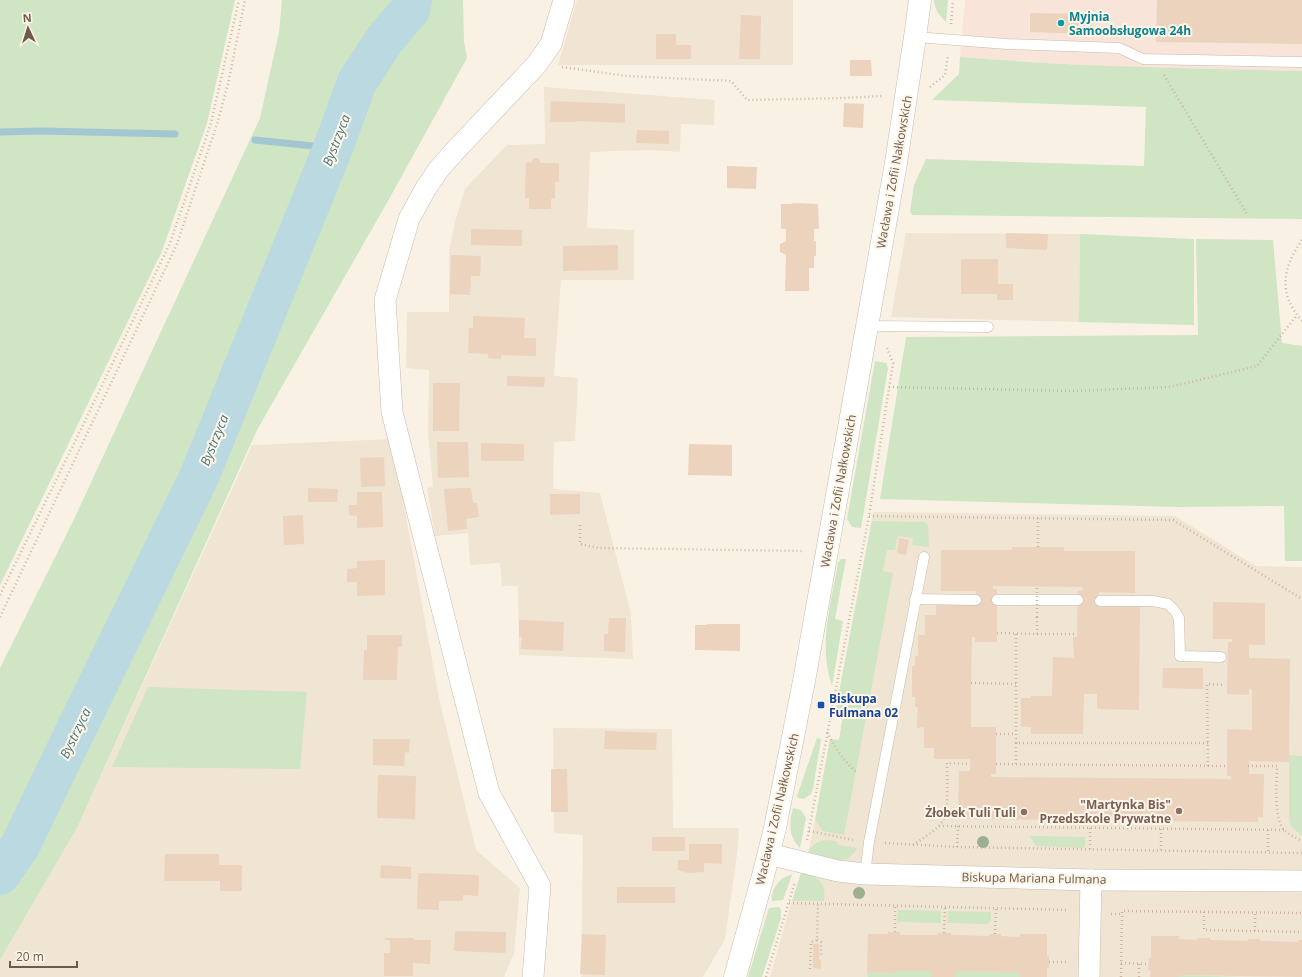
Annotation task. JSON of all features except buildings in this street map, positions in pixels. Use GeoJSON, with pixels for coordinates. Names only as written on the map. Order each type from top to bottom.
{"type":"FeatureCollection","features":[{"type":"Feature","properties":{"kind":"street"},"geometry":{"type":"LineString","coordinates":[[532,977],[540,886],[489,794],[392,412],[385,300],[409,219],[426,188],[439,169],[454,152],[537,64],[551,44],[564,0]]}},
{"type":"Feature","properties":{"kind":"street","name":"Wacława i Zofii Nałkowskich"},"geometry":{"type":"LineString","coordinates":[[734,977],[768,854],[781,800],[802,696],[827,552],[875,326],[920,0]]}},
{"type":"Feature","properties":{"kind":"street","name":"Biskupa Mariana Fulmana"},"geometry":{"type":"LineString","coordinates":[[768,854],[838,871],[865,874],[1091,880],[1302,881]]}},
{"type":"Feature","properties":{"kind":"street"},"geometry":{"type":"LineString","coordinates":[[1089,977],[1091,880]]}},
{"type":"Feature","properties":{"kind":"lane"},"geometry":{"type":"LineString","coordinates":[[915,37],[1007,44],[1119,48],[1143,59],[1155,60],[1302,62]]}},
{"type":"Feature","properties":{"kind":"lane"},"geometry":{"type":"LineString","coordinates":[[875,326],[988,327]]}},
{"type":"Feature","properties":{"kind":"lane"},"geometry":{"type":"LineString","coordinates":[[865,874],[868,842],[924,556]]}},
{"type":"Feature","properties":{"kind":"lane"},"geometry":{"type":"LineString","coordinates":[[915,599],[976,600]]}},
{"type":"Feature","properties":{"kind":"lane"},"geometry":{"type":"LineString","coordinates":[[997,600],[1078,600]]}},
{"type":"Feature","properties":{"kind":"lane"},"geometry":{"type":"LineString","coordinates":[[1100,601],[1153,601],[1168,604],[1179,618],[1180,656],[1221,657]]}},
{"type":"Feature","properties":{"kind":"path"},"geometry":{"type":"LineString","coordinates":[[0,595],[170,242],[211,123],[239,0]]}},
{"type":"Feature","properties":{"kind":"path"},"geometry":{"type":"LineString","coordinates":[[0,617],[177,244],[217,124],[228,84],[245,0]]}},
{"type":"Feature","properties":{"kind":"path"},"geometry":{"type":"LineString","coordinates":[[951,24],[953,0]]}},
{"type":"Feature","properties":{"kind":"path"},"geometry":{"type":"LineString","coordinates":[[1155,60],[1247,214]]}},
{"type":"Feature","properties":{"kind":"path"},"geometry":{"type":"LineString","coordinates":[[537,64],[627,76],[731,81],[747,100],[884,96]]}},
{"type":"Feature","properties":{"kind":"path"},"geometry":{"type":"LineString","coordinates":[[1302,240],[1292,254],[1286,272],[1285,284],[1292,308],[1302,321]]}},
{"type":"Feature","properties":{"kind":"path"},"geometry":{"type":"LineString","coordinates":[[889,387],[1072,391],[1170,387],[1257,366],[1297,314]]}},
{"type":"Feature","properties":{"kind":"path"},"geometry":{"type":"LineString","coordinates":[[766,977],[809,831],[812,806],[869,516],[893,363],[882,333],[875,326]]}},
{"type":"Feature","properties":{"kind":"path"},"geometry":{"type":"LineString","coordinates":[[869,516],[1173,520],[1302,599]]}},
{"type":"Feature","properties":{"kind":"path"},"geometry":{"type":"LineString","coordinates":[[1038,518],[1038,547]]}},
{"type":"Feature","properties":{"kind":"path"},"geometry":{"type":"LineString","coordinates":[[580,525],[580,544],[599,548],[827,552]]}},
{"type":"Feature","properties":{"kind":"path"},"geometry":{"type":"LineString","coordinates":[[1037,634],[1038,586]]}},
{"type":"Feature","properties":{"kind":"path"},"geometry":{"type":"LineString","coordinates":[[997,633],[1078,634]]}},
{"type":"Feature","properties":{"kind":"path"},"geometry":{"type":"LineString","coordinates":[[1016,634],[1016,764]]}},
{"type":"Feature","properties":{"kind":"path"},"geometry":{"type":"LineString","coordinates":[[971,683],[1016,684]]}},
{"type":"Feature","properties":{"kind":"path"},"geometry":{"type":"LineString","coordinates":[[1208,766],[1208,684],[1225,685]]}},
{"type":"Feature","properties":{"kind":"path"},"geometry":{"type":"LineString","coordinates":[[827,731],[836,750],[856,772]]}},
{"type":"Feature","properties":{"kind":"path"},"geometry":{"type":"LineString","coordinates":[[996,734],[1016,734]]}},
{"type":"Feature","properties":{"kind":"path"},"geometry":{"type":"LineString","coordinates":[[1016,743],[1208,743]]}},
{"type":"Feature","properties":{"kind":"path"},"geometry":{"type":"LineString","coordinates":[[913,845],[939,826],[944,818],[946,810],[947,763],[970,764]]}},
{"type":"Feature","properties":{"kind":"path"},"geometry":{"type":"LineString","coordinates":[[996,764],[1227,766]]}},
{"type":"Feature","properties":{"kind":"path"},"geometry":{"type":"LineString","coordinates":[[1248,766],[1277,766],[1277,806],[1284,830]]}},
{"type":"Feature","properties":{"kind":"path"},"geometry":{"type":"LineString","coordinates":[[939,826],[1284,830],[1302,841]]}},
{"type":"Feature","properties":{"kind":"path"},"geometry":{"type":"LineString","coordinates":[[956,847],[958,826]]}},
{"type":"Feature","properties":{"kind":"path"},"geometry":{"type":"LineString","coordinates":[[1090,828],[1090,849]]}},
{"type":"Feature","properties":{"kind":"path"},"geometry":{"type":"LineString","coordinates":[[1161,828],[1161,850]]}},
{"type":"Feature","properties":{"kind":"path"},"geometry":{"type":"LineString","coordinates":[[1268,830],[1268,852]]}},
{"type":"Feature","properties":{"kind":"path"},"geometry":{"type":"LineString","coordinates":[[809,831],[868,842],[956,847],[1302,853]]}},
{"type":"Feature","properties":{"kind":"path"},"geometry":{"type":"LineString","coordinates":[[789,903],[1069,910]]}},
{"type":"Feature","properties":{"kind":"path"},"geometry":{"type":"LineString","coordinates":[[818,904],[817,940],[821,942],[820,957]]}},
{"type":"Feature","properties":{"kind":"path"},"geometry":{"type":"LineString","coordinates":[[895,906],[895,932]]}},
{"type":"Feature","properties":{"kind":"path"},"geometry":{"type":"LineString","coordinates":[[944,933],[945,908]]}},
{"type":"Feature","properties":{"kind":"path"},"geometry":{"type":"LineString","coordinates":[[996,909],[996,934]]}},
{"type":"Feature","properties":{"kind":"path"},"geometry":{"type":"LineString","coordinates":[[1121,977],[1122,911],[1302,913]]}},
{"type":"Feature","properties":{"kind":"path"},"geometry":{"type":"LineString","coordinates":[[1204,912],[1204,930],[1302,932]]}},
{"type":"Feature","properties":{"kind":"path"},"geometry":{"type":"LineString","coordinates":[[1255,912],[1255,931]]}},
{"type":"Feature","properties":{"kind":"path"},"geometry":{"type":"LineString","coordinates":[[810,969],[811,942],[817,940]]}},
{"type":"Feature","properties":{"kind":"path"},"geometry":{"type":"LineString","coordinates":[[1049,962],[1069,962]]}},
{"type":"Feature","properties":{"kind":"path"},"geometry":{"type":"LineString","coordinates":[[1121,963],[1149,964]]}},
{"type":"Feature","properties":{"kind":"path"},"geometry":{"type":"LineString","coordinates":[[1139,963],[1139,977]]}},
{"type":"Feature","properties":{"kind":"shaded area"},"geometry":{"type":"Polygon","coordinates":[[[577,0],[793,0],[793,65],[558,65],[577,0]]]}},
{"type":"Feature","properties":{"kind":"shaded area"},"geometry":{"type":"Polygon","coordinates":[[[965,0],[1302,0],[1302,71],[1130,67],[1007,61],[960,57],[965,0]]]}},
{"type":"Feature","properties":{"kind":"shaded area"},"geometry":{"type":"Polygon","coordinates":[[[544,87],[715,100],[714,125],[681,124],[680,152],[649,150],[590,152],[587,228],[634,230],[634,280],[561,280],[554,376],[578,378],[575,441],[554,442],[553,489],[600,493],[631,614],[633,659],[519,655],[518,586],[502,586],[500,563],[470,565],[468,533],[435,536],[427,488],[433,487],[428,434],[429,370],[406,368],[407,312],[449,312],[449,251],[455,222],[465,189],[507,145],[545,144],[544,87]]]}},
{"type":"Feature","properties":{"kind":"shaded area"},"geometry":{"type":"Polygon","coordinates":[[[906,233],[1080,234],[1079,322],[891,317],[906,233]]]}},
{"type":"Feature","properties":{"kind":"shaded area"},"geometry":{"type":"Polygon","coordinates":[[[392,439],[439,698],[476,850],[520,888],[514,953],[504,977],[0,977],[0,960],[77,828],[252,445],[392,439]]]}},
{"type":"Feature","properties":{"kind":"shaded area"},"geometry":{"type":"Polygon","coordinates":[[[873,512],[1175,516],[1256,566],[1302,567],[1302,977],[770,977],[789,910],[808,853],[816,817],[839,740],[844,710],[836,708],[873,512]]]}},
{"type":"Feature","properties":{"kind":"shaded area"},"geometry":{"type":"Polygon","coordinates":[[[553,728],[672,729],[673,828],[739,828],[738,847],[725,939],[703,977],[581,977],[583,835],[554,833],[553,728]]]}},
{"type":"Feature","properties":{"kind":"green space"},"geometry":{"type":"Polygon","coordinates":[[[0,0],[235,0],[207,123],[162,251],[0,585],[0,0]]]}},
{"type":"Feature","properties":{"kind":"green space"},"geometry":{"type":"Polygon","coordinates":[[[282,0],[463,0],[464,41],[467,58],[388,201],[257,430],[77,828],[0,960],[0,668],[75,517],[260,118],[279,32],[282,0]]]}},
{"type":"Feature","properties":{"kind":"green space"},"geometry":{"type":"Polygon","coordinates":[[[934,0],[948,0],[946,22],[935,7],[934,0]]]}},
{"type":"Feature","properties":{"kind":"green space"},"geometry":{"type":"Polygon","coordinates":[[[960,57],[1088,65],[1302,71],[1302,219],[912,215],[910,211],[914,185],[926,159],[1144,166],[1146,107],[932,100],[959,74],[960,57]]]}},
{"type":"Feature","properties":{"kind":"green space"},"geometry":{"type":"Polygon","coordinates":[[[1080,234],[1194,239],[1194,325],[1079,322],[1080,234]]]}},
{"type":"Feature","properties":{"kind":"green space"},"geometry":{"type":"Polygon","coordinates":[[[1196,239],[1273,240],[1282,343],[1302,346],[1302,561],[1285,561],[1284,506],[1178,507],[880,499],[906,337],[1198,335],[1196,239]]]}},
{"type":"Feature","properties":{"kind":"green space"},"geometry":{"type":"Polygon","coordinates":[[[875,361],[886,363],[888,368],[861,528],[852,527],[847,519],[875,361]]]}},
{"type":"Feature","properties":{"kind":"green space"},"geometry":{"type":"Polygon","coordinates":[[[872,521],[925,522],[928,525],[929,547],[912,545],[913,538],[898,536],[895,550],[887,550],[883,571],[893,573],[844,835],[823,831],[815,820],[830,739],[839,740],[844,710],[836,708],[872,521]]]}},
{"type":"Feature","properties":{"kind":"green space"},"geometry":{"type":"Polygon","coordinates":[[[841,559],[846,559],[835,619],[843,621],[832,686],[826,655],[827,624],[838,563],[841,559]]]}},
{"type":"Feature","properties":{"kind":"green space"},"geometry":{"type":"Polygon","coordinates":[[[148,687],[307,692],[300,769],[112,767],[148,687]]]}},
{"type":"Feature","properties":{"kind":"green space"},"geometry":{"type":"Polygon","coordinates":[[[817,738],[821,739],[813,789],[811,794],[804,799],[798,798],[797,796],[817,738]]]}},
{"type":"Feature","properties":{"kind":"green space"},"geometry":{"type":"Polygon","coordinates":[[[1289,755],[1302,756],[1302,836],[1291,826],[1289,818],[1289,755]]]}},
{"type":"Feature","properties":{"kind":"green space"},"geometry":{"type":"Polygon","coordinates":[[[793,808],[801,810],[806,818],[800,848],[793,839],[790,829],[793,808]]]}},
{"type":"Feature","properties":{"kind":"green space"},"geometry":{"type":"Polygon","coordinates":[[[1030,836],[1085,837],[1085,846],[1083,848],[1036,846],[1030,836]]]}},
{"type":"Feature","properties":{"kind":"green space"},"geometry":{"type":"Polygon","coordinates":[[[825,840],[836,841],[839,845],[857,848],[847,859],[842,860],[830,859],[808,853],[815,844],[825,840]]]}},
{"type":"Feature","properties":{"kind":"green space"},"geometry":{"type":"Polygon","coordinates":[[[801,873],[817,878],[820,881],[824,889],[824,901],[792,901],[801,873]]]}},
{"type":"Feature","properties":{"kind":"green space"},"geometry":{"type":"Polygon","coordinates":[[[792,875],[783,900],[772,901],[773,892],[777,884],[784,878],[792,875]]]}},
{"type":"Feature","properties":{"kind":"green space"},"geometry":{"type":"Polygon","coordinates":[[[779,907],[781,910],[781,918],[762,977],[748,977],[769,908],[779,907]]]}},
{"type":"Feature","properties":{"kind":"green space"},"geometry":{"type":"Polygon","coordinates":[[[898,910],[941,911],[941,923],[897,922],[898,910]]]}},
{"type":"Feature","properties":{"kind":"green space"},"geometry":{"type":"Polygon","coordinates":[[[948,911],[991,912],[991,921],[987,924],[947,923],[948,911]]]}},
{"type":"Feature","properties":{"kind":"green space"},"geometry":{"type":"Polygon","coordinates":[[[894,971],[932,971],[931,976],[952,977],[868,977],[867,972],[894,973],[894,971]]]}},
{"type":"Feature","properties":{"kind":"green space"},"geometry":{"type":"Polygon","coordinates":[[[956,971],[1020,972],[1020,977],[956,977],[956,971]]]}},
{"type":"Feature","properties":{"kind":"green space"},"geometry":{"type":"Polygon","coordinates":[[[1178,975],[1241,977],[1178,977],[1178,975]]]}},
{"type":"Feature","properties":{"kind":"waterway","name":"Bystrzyca"},"geometry":{"type":"LineString","coordinates":[[0,875],[20,846],[199,477],[333,148],[357,82],[385,39],[410,10],[412,0]]}},
{"type":"Feature","properties":{"kind":"waterway"},"geometry":{"type":"LineString","coordinates":[[0,132],[41,131],[175,134]]}},
{"type":"Feature","properties":{"kind":"waterway"},"geometry":{"type":"LineString","coordinates":[[255,140],[333,148]]}},
{"type":"Feature","properties":{"kind":"place","name":"Myjnia Samoobsługowa 24h"},"geometry":{"type":"Point","coordinates":[1061,23]}},
{"type":"Feature","properties":{"kind":"place","name":"Biskupa Fulmana 02"},"geometry":{"type":"Point","coordinates":[821,705]}},
{"type":"Feature","properties":{"kind":"place","name":"\"Martynka Bis\" Przedszkole Prywatne"},"geometry":{"type":"Point","coordinates":[1179,811]}},
{"type":"Feature","properties":{"kind":"place","name":"Żłobek Tuli Tuli"},"geometry":{"type":"Point","coordinates":[1024,812]}}]}
